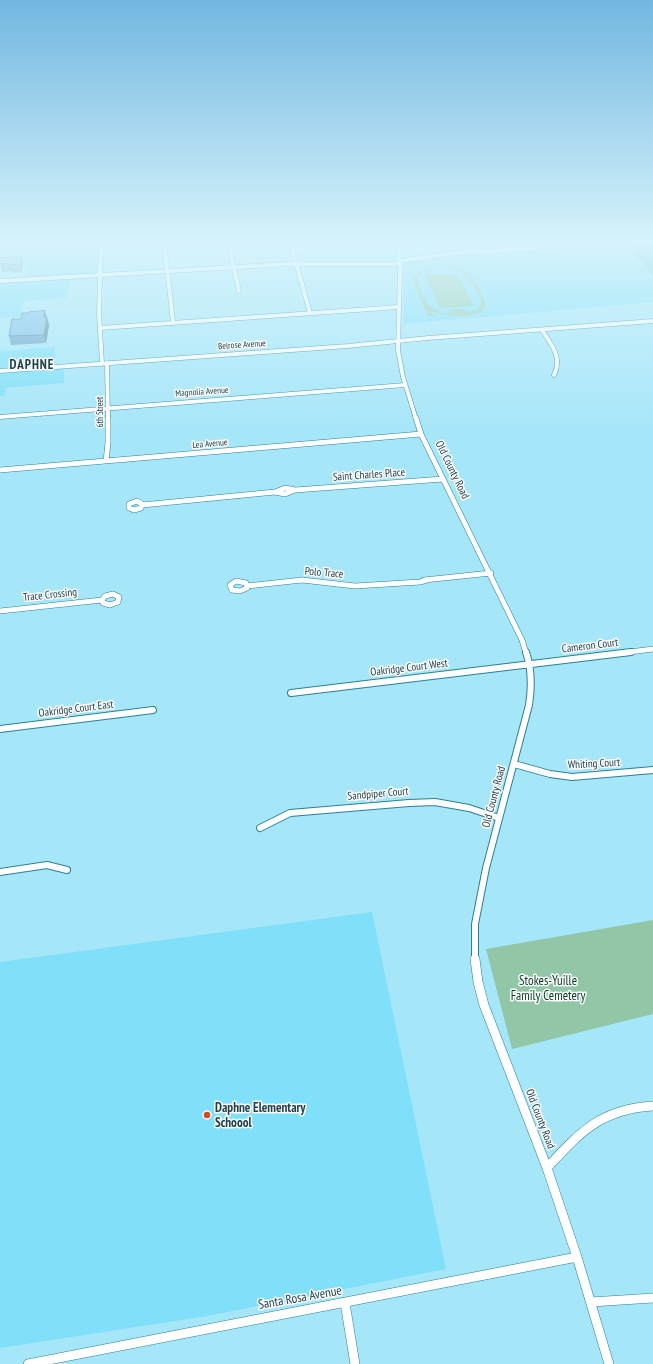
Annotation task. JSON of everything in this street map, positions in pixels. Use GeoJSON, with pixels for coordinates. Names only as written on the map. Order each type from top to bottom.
{"type":"FeatureCollection","features":[{"type":"Feature","properties":{"kind":"street"},"geometry":{"type":"LineString","coordinates":[[100,305],[102,363]]}},
{"type":"Feature","properties":{"kind":"street"},"geometry":{"type":"LineString","coordinates":[[171,305],[173,322]]}},
{"type":"Feature","properties":{"kind":"street"},"geometry":{"type":"LineString","coordinates":[[307,305],[310,313]]}},
{"type":"Feature","properties":{"kind":"street"},"geometry":{"type":"LineString","coordinates":[[100,328],[399,307]]}},
{"type":"Feature","properties":{"kind":"street","name":"Old County Road"},"geometry":{"type":"LineString","coordinates":[[399,307],[399,359],[405,385],[421,434],[522,640],[530,664],[532,686],[514,764],[486,868],[475,924],[475,960],[478,982],[484,1005],[547,1168],[577,1257],[609,1364]]}},
{"type":"Feature","properties":{"kind":"street","name":"Belrose Avenue"},"geometry":{"type":"LineString","coordinates":[[0,371],[653,321]]}},
{"type":"Feature","properties":{"kind":"street"},"geometry":{"type":"LineString","coordinates":[[542,330],[556,351],[557,367],[554,375]]}},
{"type":"Feature","properties":{"kind":"street","name":"6th Street"},"geometry":{"type":"LineString","coordinates":[[106,461],[108,443],[107,363]]}},
{"type":"Feature","properties":{"kind":"street","name":"Magnolia Avenue"},"geometry":{"type":"LineString","coordinates":[[0,417],[405,385]]}},
{"type":"Feature","properties":{"kind":"street","name":"Lea Avenue"},"geometry":{"type":"LineString","coordinates":[[0,470],[421,434]]}},
{"type":"Feature","properties":{"kind":"street","name":"Saint Charles Place"},"geometry":{"type":"LineString","coordinates":[[142,505],[275,492],[284,494],[295,490],[443,478]]}},
{"type":"Feature","properties":{"kind":"street","name":"Polo Trace"},"geometry":{"type":"LineString","coordinates":[[247,586],[302,580],[355,586],[420,582],[490,573]]}},
{"type":"Feature","properties":{"kind":"street","name":"Trace Crossing"},"geometry":{"type":"LineString","coordinates":[[0,611],[102,600]]}},
{"type":"Feature","properties":{"kind":"street","name":"Cameron Court"},"geometry":{"type":"LineString","coordinates":[[530,664],[653,649]]}},
{"type":"Feature","properties":{"kind":"street","name":"Oakridge Court West"},"geometry":{"type":"LineString","coordinates":[[291,693],[530,664]]}},
{"type":"Feature","properties":{"kind":"street","name":"Oakridge Court East"},"geometry":{"type":"LineString","coordinates":[[0,729],[153,710]]}},
{"type":"Feature","properties":{"kind":"street","name":"Whiting Court"},"geometry":{"type":"LineString","coordinates":[[514,764],[550,774],[572,777],[653,770]]}},
{"type":"Feature","properties":{"kind":"street","name":"Sandpiper Court"},"geometry":{"type":"LineString","coordinates":[[260,828],[290,814],[298,812],[409,803],[435,802],[452,804],[499,818]]}},
{"type":"Feature","properties":{"kind":"street"},"geometry":{"type":"LineString","coordinates":[[0,872],[47,865],[67,870]]}},
{"type":"Feature","properties":{"kind":"street"},"geometry":{"type":"LineString","coordinates":[[547,1168],[580,1133],[598,1120],[618,1110],[638,1105],[653,1106]]}},
{"type":"Feature","properties":{"kind":"street","name":"Santa Rosa Avenue"},"geometry":{"type":"LineString","coordinates":[[28,1364],[577,1257]]}},
{"type":"Feature","properties":{"kind":"street"},"geometry":{"type":"LineString","coordinates":[[591,1302],[653,1298]]}},
{"type":"Feature","properties":{"kind":"street"},"geometry":{"type":"LineString","coordinates":[[345,1303],[355,1364]]}},
{"type":"Feature","properties":{"kind":"shaded area"},"geometry":{"type":"Polygon","coordinates":[[[0,305],[23,305],[21,317],[0,318],[0,305]]]}},
{"type":"Feature","properties":{"kind":"shaded area"},"geometry":{"type":"Polygon","coordinates":[[[404,305],[623,305],[404,324],[404,305]]]}},
{"type":"Feature","properties":{"kind":"shaded area"},"geometry":{"type":"Polygon","coordinates":[[[55,347],[55,365],[64,364],[64,383],[6,388],[4,396],[0,396],[0,351],[55,347]]]}},
{"type":"Feature","properties":{"kind":"shaded area","name":"Daphne Elementary Schoool"},"geometry":{"type":"Polygon","coordinates":[[[372,912],[446,1269],[207,1316],[0,1348],[0,962],[372,912]]]}},
{"type":"Feature","properties":{"kind":"green space"},"geometry":{"type":"Polygon","coordinates":[[[423,305],[430,305],[435,310],[448,314],[451,310],[456,309],[463,309],[470,313],[477,310],[481,305],[485,305],[481,312],[473,315],[455,316],[431,311],[433,316],[428,316],[423,305]]]}},
{"type":"Feature","properties":{"kind":"green space"},"geometry":{"type":"Polygon","coordinates":[[[438,305],[473,305],[474,306],[440,308],[438,305]]]}},
{"type":"Feature","properties":{"kind":"green space","name":"Stokes-Yuille Family Cemetery"},"geometry":{"type":"Polygon","coordinates":[[[653,920],[653,1014],[512,1049],[486,949],[653,920]]]}},
{"type":"Feature","properties":{"kind":"building"},"geometry":{"type":"Polygon","coordinates":[[[45,311],[44,317],[47,317],[44,335],[9,336],[12,319],[21,319],[22,313],[45,311]]]}},
{"type":"Feature","properties":{"kind":"place","name":"Daphne Elementary Schoool"},"geometry":{"type":"Point","coordinates":[207,1115]}},
{"type":"Feature","properties":{"kind":"district","name":"DAPHNE"},"geometry":{"type":"Point","coordinates":[32,365]}}]}
